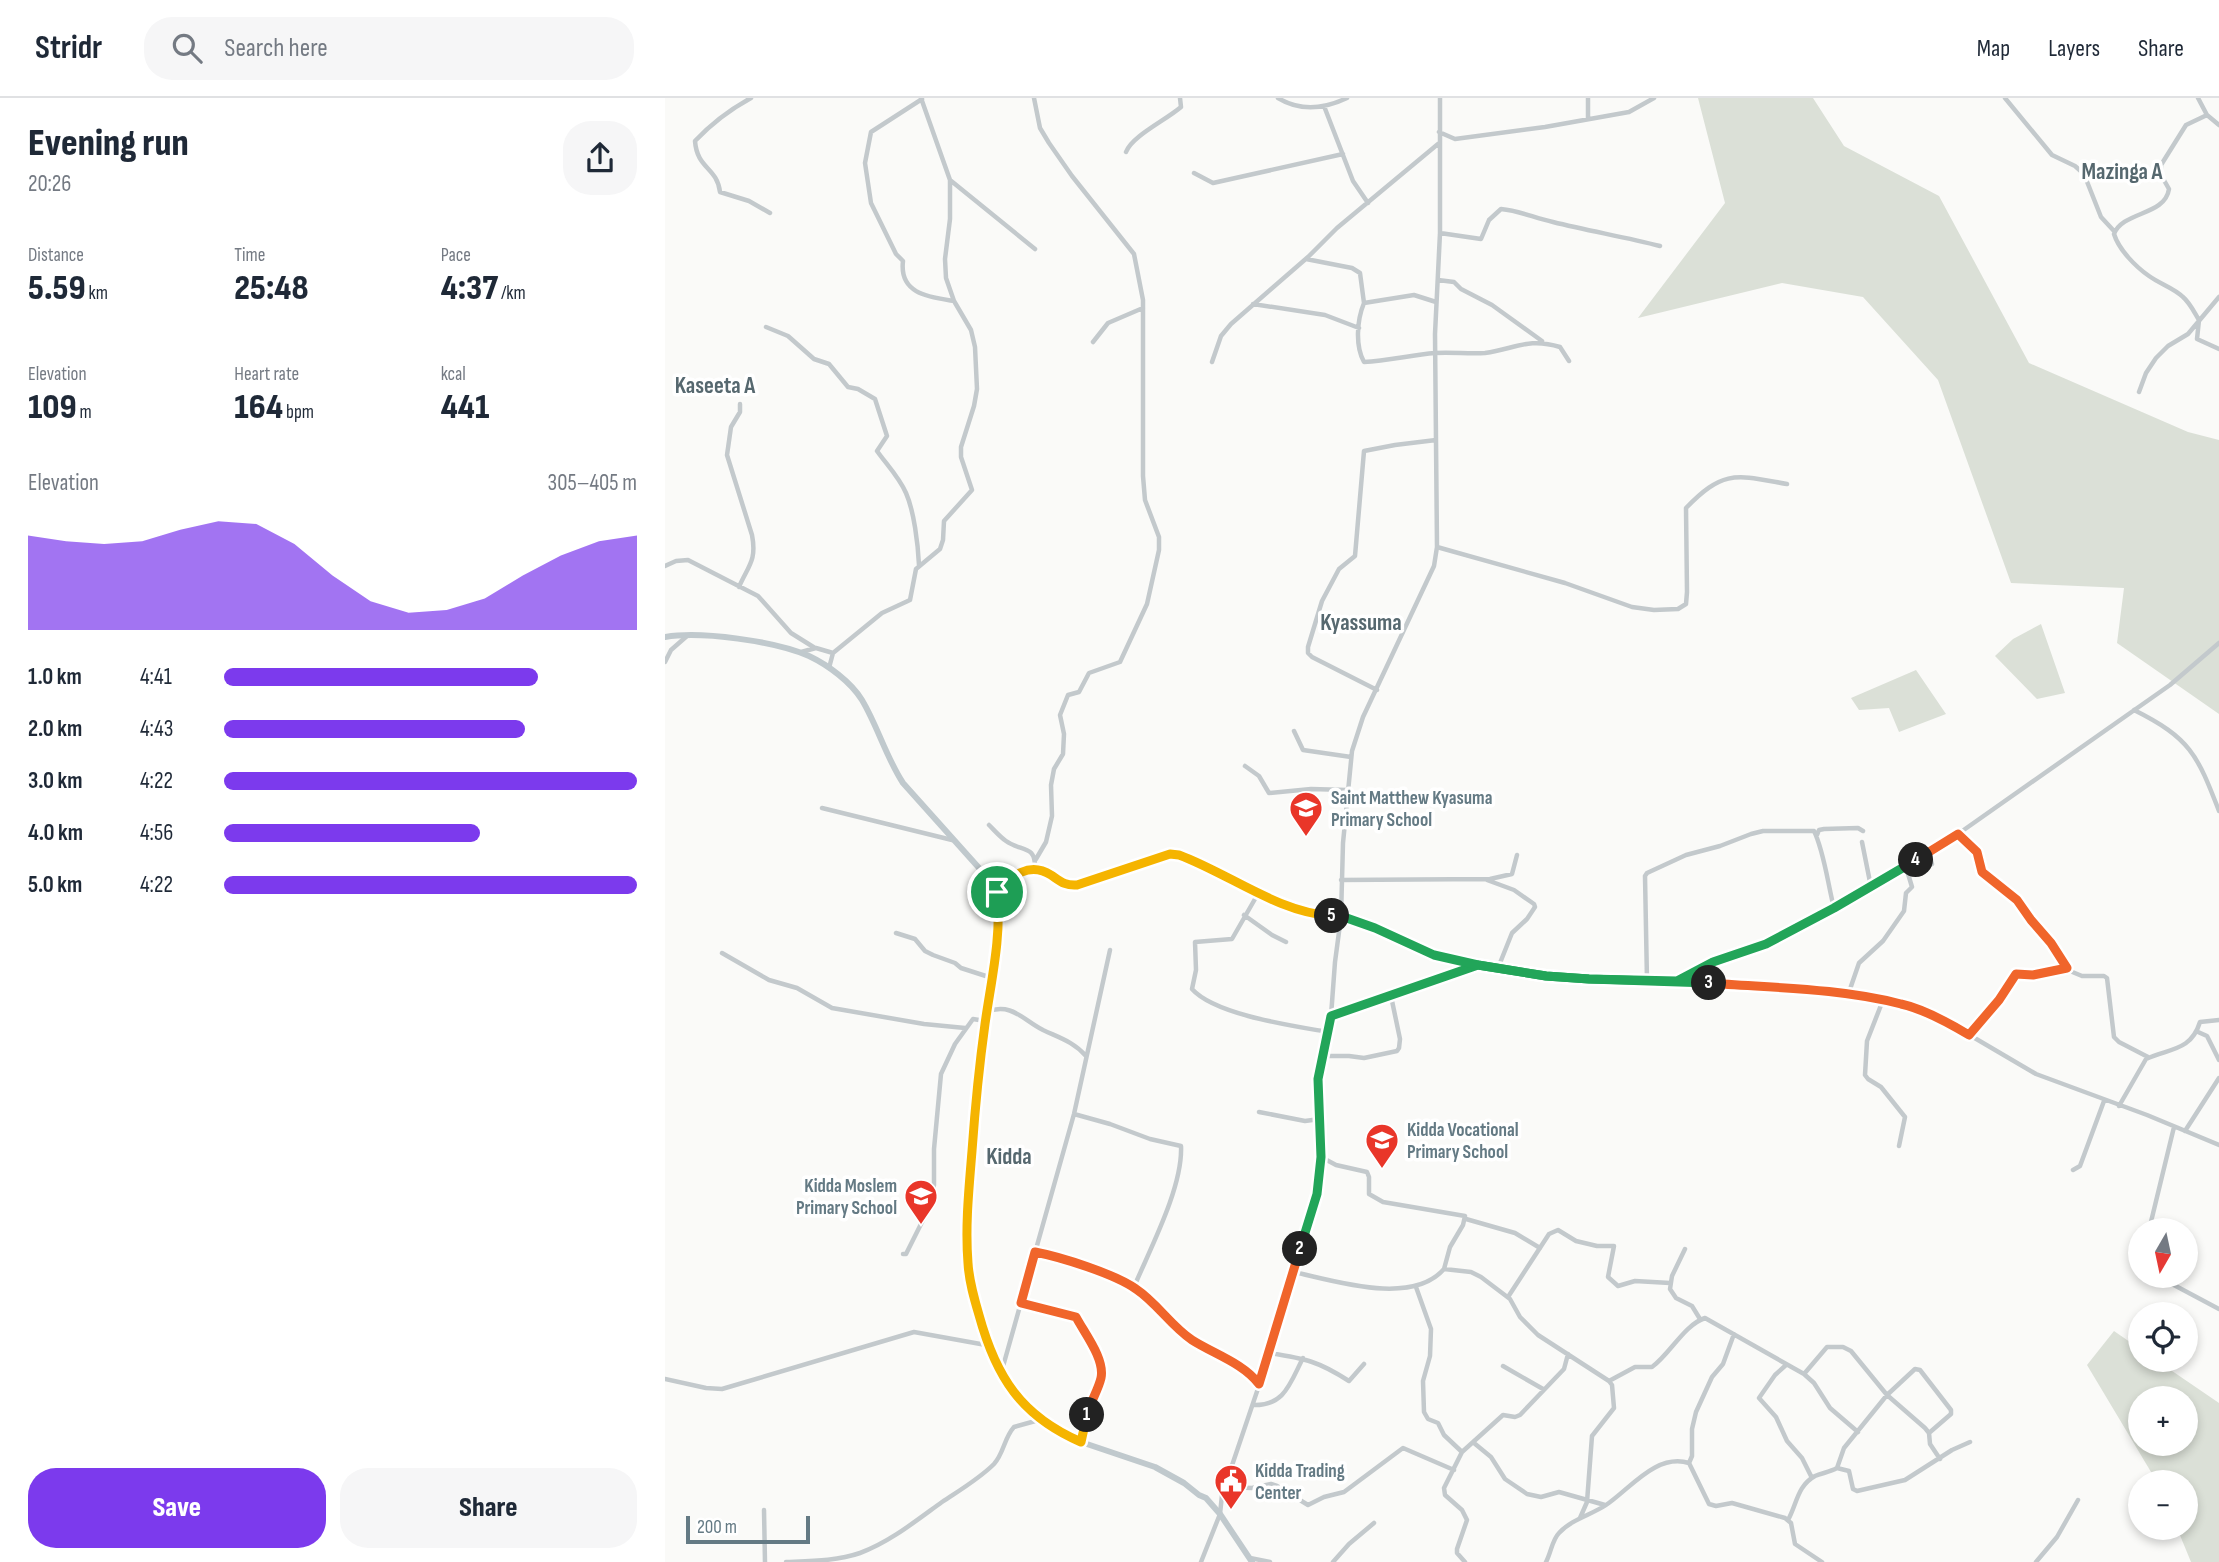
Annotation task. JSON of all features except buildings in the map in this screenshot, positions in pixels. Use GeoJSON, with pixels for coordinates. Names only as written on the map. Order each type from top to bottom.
{"type":"FeatureCollection","features":[{"type":"Feature","properties":{"kind":"street"},"geometry":{"type":"LineString","coordinates":[[751,98],[727,111],[695,141],[696,157],[719,183],[720,192],[749,201],[770,213]]}},
{"type":"Feature","properties":{"kind":"street"},"geometry":{"type":"LineString","coordinates":[[919,566],[940,549],[944,522],[967,499],[972,489],[961,457],[961,447],[974,406],[976,360],[971,330],[954,301],[945,268],[950,219],[950,180],[922,98],[871,132],[865,158],[867,179],[871,203],[902,261],[901,270],[906,283],[918,292],[954,301]]}},
{"type":"Feature","properties":{"kind":"street"},"geometry":{"type":"LineString","coordinates":[[1034,98],[1040,128],[1049,143],[1134,254],[1143,308],[1145,499],[1159,537],[1159,550],[1147,604],[1120,662],[1089,673],[1079,692],[1068,695],[1060,715],[1063,754],[1054,769],[1051,785],[1052,816],[1046,842],[1036,859],[1035,869]]}},
{"type":"Feature","properties":{"kind":"street"},"geometry":{"type":"LineString","coordinates":[[1126,152],[1129,144],[1139,135],[1181,107],[1180,98]]}},
{"type":"Feature","properties":{"kind":"street"},"geometry":{"type":"LineString","coordinates":[[1278,98],[1297,108],[1324,106],[1347,98]]}},
{"type":"Feature","properties":{"kind":"street"},"geometry":{"type":"LineString","coordinates":[[1201,1562],[1220,1514],[1224,1487],[1270,1353],[1317,1194],[1321,1157],[1318,1079],[1331,1016],[1341,916],[1350,757],[1363,718],[1434,566],[1437,547],[1435,353],[1440,233],[1440,98]]}},
{"type":"Feature","properties":{"kind":"street"},"geometry":{"type":"LineString","coordinates":[[1588,98],[1588,118]]}},
{"type":"Feature","properties":{"kind":"street"},"geometry":{"type":"LineString","coordinates":[[1439,132],[1455,139],[1545,127],[1629,112],[1654,98]]}},
{"type":"Feature","properties":{"kind":"street"},"geometry":{"type":"LineString","coordinates":[[2005,98],[2052,155],[2075,166],[2084,174],[2101,217],[2115,232],[2120,245],[2149,276],[2182,295],[2199,320],[2197,339],[2219,349]]}},
{"type":"Feature","properties":{"kind":"street"},"geometry":{"type":"LineString","coordinates":[[2198,98],[2207,115],[2219,125]]}},
{"type":"Feature","properties":{"kind":"street"},"geometry":{"type":"LineString","coordinates":[[1324,106],[1353,181],[1368,203]]}},
{"type":"Feature","properties":{"kind":"street"},"geometry":{"type":"LineString","coordinates":[[2115,232],[2123,223],[2149,211],[2167,198],[2169,189],[2161,175],[2161,165],[2186,125],[2207,115]]}},
{"type":"Feature","properties":{"kind":"street"},"geometry":{"type":"LineString","coordinates":[[1212,362],[1221,336],[1230,324],[1305,259],[1336,228],[1439,144]]}},
{"type":"Feature","properties":{"kind":"street"},"geometry":{"type":"LineString","coordinates":[[1194,173],[1213,183],[1343,154]]}},
{"type":"Feature","properties":{"kind":"street"},"geometry":{"type":"LineString","coordinates":[[950,180],[1035,248]]}},
{"type":"Feature","properties":{"kind":"street"},"geometry":{"type":"LineString","coordinates":[[1440,233],[1481,239],[1489,220],[1501,209],[1529,213],[1548,221],[1618,234],[1660,246]]}},
{"type":"Feature","properties":{"kind":"street"},"geometry":{"type":"LineString","coordinates":[[1305,259],[1352,268],[1360,273],[1364,303],[1360,313],[1358,345],[1364,362],[1435,353],[1482,353],[1543,341]]}},
{"type":"Feature","properties":{"kind":"street"},"geometry":{"type":"LineString","coordinates":[[1438,280],[1454,282],[1543,341],[1560,347],[1569,361]]}},
{"type":"Feature","properties":{"kind":"street"},"geometry":{"type":"LineString","coordinates":[[1364,303],[1414,295],[1436,302]]}},
{"type":"Feature","properties":{"kind":"street"},"geometry":{"type":"LineString","coordinates":[[2139,392],[2146,373],[2156,358],[2168,346],[2188,334],[2219,297]]}},
{"type":"Feature","properties":{"kind":"street"},"geometry":{"type":"LineString","coordinates":[[1252,304],[1325,315],[1360,328]]}},
{"type":"Feature","properties":{"kind":"street"},"geometry":{"type":"LineString","coordinates":[[1093,342],[1108,323],[1143,308]]}},
{"type":"Feature","properties":{"kind":"street"},"geometry":{"type":"LineString","coordinates":[[766,327],[788,336],[814,359],[829,364],[848,387],[858,389],[875,400],[887,436],[877,451],[907,495],[918,550],[919,566],[910,600],[883,613],[832,653],[829,668]]}},
{"type":"Feature","properties":{"kind":"street"},"geometry":{"type":"LineString","coordinates":[[739,587],[751,566],[753,546],[727,455],[731,427],[740,412],[740,404]]}},
{"type":"Feature","properties":{"kind":"street"},"geometry":{"type":"LineString","coordinates":[[1377,690],[1312,657],[1308,653],[1308,647],[1322,601],[1339,569],[1355,556],[1364,451],[1395,444],[1436,440]]}},
{"type":"Feature","properties":{"kind":"street"},"geometry":{"type":"LineString","coordinates":[[1437,547],[1565,583],[1632,607],[1678,609],[1686,604],[1687,592],[1686,508],[1715,482],[1723,479],[1754,478],[1787,484]]}},
{"type":"Feature","properties":{"kind":"street"},"geometry":{"type":"LineString","coordinates":[[665,566],[688,560],[758,596],[786,628],[816,648],[832,653]]}},
{"type":"Feature","properties":{"kind":"street"},"geometry":{"type":"LineString","coordinates":[[665,637],[687,635],[763,643],[800,652],[829,668],[862,699],[903,783],[988,878],[997,892],[998,924],[976,1088],[968,1237],[971,1286],[987,1345],[1015,1395],[1040,1420],[1056,1431],[1081,1442],[1155,1466],[1206,1498],[1251,1560],[1270,1562]]}},
{"type":"Feature","properties":{"kind":"street"},"geometry":{"type":"LineString","coordinates":[[665,662],[671,650],[687,635]]}},
{"type":"Feature","properties":{"kind":"street"},"geometry":{"type":"LineString","coordinates":[[1677,981],[1713,962],[1766,944],[1906,867],[1958,834],[2170,685],[2219,643]]}},
{"type":"Feature","properties":{"kind":"street"},"geometry":{"type":"LineString","coordinates":[[800,652],[816,648]]}},
{"type":"Feature","properties":{"kind":"street"},"geometry":{"type":"LineString","coordinates":[[2134,710],[2161,724],[2186,743],[2219,811]]}},
{"type":"Feature","properties":{"kind":"street"},"geometry":{"type":"LineString","coordinates":[[1294,731],[1301,749],[1350,757]]}},
{"type":"Feature","properties":{"kind":"street"},"geometry":{"type":"LineString","coordinates":[[1245,766],[1259,776],[1269,793],[1311,789],[1347,790]]}},
{"type":"Feature","properties":{"kind":"street"},"geometry":{"type":"LineString","coordinates":[[822,808],[957,841]]}},
{"type":"Feature","properties":{"kind":"street"},"geometry":{"type":"LineString","coordinates":[[989,825],[1005,840],[1031,852],[1036,859]]}},
{"type":"Feature","properties":{"kind":"street"},"geometry":{"type":"LineString","coordinates":[[1817,836],[1817,832],[1824,829],[1858,828],[1863,831]]}},
{"type":"Feature","properties":{"kind":"street"},"geometry":{"type":"LineString","coordinates":[[1647,981],[1645,876],[1686,855],[1763,831],[1811,830],[1821,842],[1823,866],[1834,908]]}},
{"type":"Feature","properties":{"kind":"street"},"geometry":{"type":"LineString","coordinates":[[1958,834],[1977,852],[1982,872],[2017,900],[2067,968],[2083,976],[2105,976],[2114,1037],[2148,1057]]}},
{"type":"Feature","properties":{"kind":"street"},"geometry":{"type":"LineString","coordinates":[[1862,842],[1871,887]]}},
{"type":"Feature","properties":{"kind":"street"},"geometry":{"type":"LineString","coordinates":[[997,892],[1017,874],[1035,869],[1042,870],[1064,884],[1077,885],[1170,854],[1179,855],[1302,911],[1341,916],[1383,931],[1434,955],[1478,965],[1546,976],[1677,981],[1848,995],[1905,1004],[1969,1035],[2036,1074],[2219,1146]]}},
{"type":"Feature","properties":{"kind":"street"},"geometry":{"type":"LineString","coordinates":[[1341,880],[1484,879],[1512,874],[1517,855]]}},
{"type":"Feature","properties":{"kind":"street"},"geometry":{"type":"LineString","coordinates":[[1922,856],[1930,857],[1932,864]]}},
{"type":"Feature","properties":{"kind":"street"},"geometry":{"type":"LineString","coordinates":[[1848,995],[1859,963],[1883,942],[1904,911],[1906,893],[1912,887],[1906,867]]}},
{"type":"Feature","properties":{"kind":"street"},"geometry":{"type":"LineString","coordinates":[[1484,879],[1514,890],[1535,907],[1512,933],[1498,968]]}},
{"type":"Feature","properties":{"kind":"street"},"geometry":{"type":"LineString","coordinates":[[1259,892],[1231,940],[1195,942],[1195,979],[1192,986],[1194,992],[1212,1003],[1244,1014],[1285,1025],[1328,1032]]}},
{"type":"Feature","properties":{"kind":"street"},"geometry":{"type":"LineString","coordinates":[[1244,915],[1272,936],[1286,942]]}},
{"type":"Feature","properties":{"kind":"street"},"geometry":{"type":"LineString","coordinates":[[895,933],[915,939],[925,951],[961,968],[992,978]]}},
{"type":"Feature","properties":{"kind":"street"},"geometry":{"type":"LineString","coordinates":[[1002,1374],[1074,1114],[1111,950]]}},
{"type":"Feature","properties":{"kind":"street"},"geometry":{"type":"LineString","coordinates":[[722,954],[769,980],[797,988],[832,1007],[924,1024],[965,1028]]}},
{"type":"Feature","properties":{"kind":"street"},"geometry":{"type":"LineString","coordinates":[[1331,1016],[1478,965]]}},
{"type":"Feature","properties":{"kind":"street"},"geometry":{"type":"LineString","coordinates":[[1969,1035],[1999,1000],[2016,974],[2033,975],[2067,968]]}},
{"type":"Feature","properties":{"kind":"street"},"geometry":{"type":"LineString","coordinates":[[1323,1056],[1364,1058],[1399,1048],[1400,1039],[1391,996]]}},
{"type":"Feature","properties":{"kind":"street"},"geometry":{"type":"LineString","coordinates":[[1883,1000],[1867,1041],[1865,1078],[1881,1087],[1905,1117],[1899,1146]]}},
{"type":"Feature","properties":{"kind":"street"},"geometry":{"type":"LineString","coordinates":[[986,1013],[999,1009],[1016,1012],[1039,1028],[1066,1039],[1087,1057]]}},
{"type":"Feature","properties":{"kind":"street"},"geometry":{"type":"LineString","coordinates":[[903,1254],[907,1253],[914,1233],[923,1220],[934,1185],[934,1149],[941,1074],[965,1028],[975,1018],[985,1021]]}},
{"type":"Feature","properties":{"kind":"street"},"geometry":{"type":"LineString","coordinates":[[2119,1106],[2148,1057],[2175,1049],[2194,1037],[2200,1022],[2219,1020]]}},
{"type":"Feature","properties":{"kind":"street"},"geometry":{"type":"LineString","coordinates":[[2198,1032],[2207,1036],[2219,1060]]}},
{"type":"Feature","properties":{"kind":"street"},"geometry":{"type":"LineString","coordinates":[[2185,1131],[2219,1078]]}},
{"type":"Feature","properties":{"kind":"street"},"geometry":{"type":"LineString","coordinates":[[2073,1170],[2080,1166],[2104,1101]]}},
{"type":"Feature","properties":{"kind":"street"},"geometry":{"type":"LineString","coordinates":[[1259,1112],[1305,1121],[1320,1119]]}},
{"type":"Feature","properties":{"kind":"street"},"geometry":{"type":"LineString","coordinates":[[1074,1114],[1150,1139],[1181,1146],[1181,1162],[1164,1220],[1134,1287]]}},
{"type":"Feature","properties":{"kind":"street"},"geometry":{"type":"LineString","coordinates":[[2152,1218],[2174,1127]]}},
{"type":"Feature","properties":{"kind":"street"},"geometry":{"type":"LineString","coordinates":[[1321,1157],[1336,1165],[1367,1172],[1369,1194],[1383,1202],[1465,1216],[1466,1219],[1515,1233],[1540,1248]]}},
{"type":"Feature","properties":{"kind":"street"},"geometry":{"type":"LineString","coordinates":[[1294,1272],[1366,1287],[1416,1287],[1435,1278],[1444,1269],[1450,1247],[1466,1219]]}},
{"type":"Feature","properties":{"kind":"street"},"geometry":{"type":"LineString","coordinates":[[1508,1297],[1549,1234],[1561,1230],[1576,1241],[1597,1246],[1614,1246],[1608,1277],[1618,1286],[1635,1281],[1670,1283]]}},
{"type":"Feature","properties":{"kind":"street"},"geometry":{"type":"LineString","coordinates":[[1685,1250],[1670,1283],[1673,1294],[1692,1306],[1700,1319]]}},
{"type":"Feature","properties":{"kind":"street"},"geometry":{"type":"LineString","coordinates":[[1035,1252],[1056,1256],[1134,1287],[1191,1339],[1245,1370],[1259,1384]]}},
{"type":"Feature","properties":{"kind":"street"},"geometry":{"type":"LineString","coordinates":[[1444,1269],[1471,1272],[1508,1297],[1520,1317],[1538,1335],[1612,1385],[1614,1408],[1592,1436],[1587,1502],[1580,1518]]}},
{"type":"Feature","properties":{"kind":"street"},"geometry":{"type":"LineString","coordinates":[[1416,1287],[1431,1329],[1430,1356],[1423,1381],[1424,1412],[1428,1419],[1438,1423],[1444,1435],[1462,1452]]}},
{"type":"Feature","properties":{"kind":"street"},"geometry":{"type":"LineString","coordinates":[[2180,1288],[2219,1309]]}},
{"type":"Feature","properties":{"kind":"street"},"geometry":{"type":"LineString","coordinates":[[1021,1303],[1046,1311],[1073,1315],[1098,1358],[1102,1370],[1101,1378],[1089,1406],[1081,1442]]}},
{"type":"Feature","properties":{"kind":"street"},"geometry":{"type":"LineString","coordinates":[[1609,1381],[1635,1367],[1652,1367],[1700,1319],[1705,1318],[1804,1374],[1814,1383],[1830,1408],[1858,1432]]}},
{"type":"Feature","properties":{"kind":"street"},"geometry":{"type":"LineString","coordinates":[[665,1378],[722,1389],[914,1332],[987,1345]]}},
{"type":"Feature","properties":{"kind":"street"},"geometry":{"type":"LineString","coordinates":[[1734,1334],[1723,1364],[1712,1377],[1696,1412],[1689,1463],[1709,1504],[1713,1506],[1732,1503],[1788,1520],[1795,1544],[1822,1562]]}},
{"type":"Feature","properties":{"kind":"street"},"geometry":{"type":"LineString","coordinates":[[1804,1374],[1826,1347],[1851,1350],[1887,1395],[1929,1433],[1930,1444],[1940,1459]]}},
{"type":"Feature","properties":{"kind":"street"},"geometry":{"type":"LineString","coordinates":[[1270,1353],[1303,1358],[1325,1365],[1349,1381],[1364,1364]]}},
{"type":"Feature","properties":{"kind":"street"},"geometry":{"type":"LineString","coordinates":[[1465,1562],[1457,1549],[1467,1520],[1462,1510],[1443,1491],[1462,1452],[1503,1415],[1520,1415],[1564,1369],[1568,1354]]}},
{"type":"Feature","properties":{"kind":"street"},"geometry":{"type":"LineString","coordinates":[[1252,1405],[1274,1403],[1286,1391],[1303,1358]]}},
{"type":"Feature","properties":{"kind":"street"},"geometry":{"type":"LineString","coordinates":[[1786,1365],[1775,1375],[1759,1398],[1776,1417],[1787,1441],[1802,1458],[1812,1478]]}},
{"type":"Feature","properties":{"kind":"street"},"geometry":{"type":"LineString","coordinates":[[1503,1366],[1543,1389]]}},
{"type":"Feature","properties":{"kind":"street"},"geometry":{"type":"LineString","coordinates":[[1837,1468],[1842,1451],[1887,1395],[1915,1369],[1920,1370],[1951,1410],[1951,1414],[1929,1433]]}},
{"type":"Feature","properties":{"kind":"street"},"geometry":{"type":"LineString","coordinates":[[786,1562],[811,1562],[860,1553],[903,1530],[993,1464],[1002,1453],[1014,1427],[1040,1420]]}},
{"type":"Feature","properties":{"kind":"street"},"geometry":{"type":"LineString","coordinates":[[1788,1520],[1799,1491],[1812,1478],[1837,1468],[1849,1471],[1853,1489],[1857,1491],[1905,1480],[1970,1441]]}},
{"type":"Feature","properties":{"kind":"street"},"geometry":{"type":"LineString","coordinates":[[1474,1443],[1492,1457],[1504,1479],[1527,1494],[1541,1497],[1559,1492],[1587,1502],[1606,1505]]}},
{"type":"Feature","properties":{"kind":"street"},"geometry":{"type":"LineString","coordinates":[[1224,1487],[1252,1488],[1271,1484],[1308,1505],[1344,1492],[1403,1448],[1454,1470]]}},
{"type":"Feature","properties":{"kind":"street"},"geometry":{"type":"LineString","coordinates":[[1546,1562],[1559,1533],[1580,1518],[1606,1505],[1648,1471],[1671,1461],[1689,1463]]}},
{"type":"Feature","properties":{"kind":"street"},"geometry":{"type":"LineString","coordinates":[[2036,1562],[2057,1537],[2078,1500]]}},
{"type":"Feature","properties":{"kind":"street"},"geometry":{"type":"LineString","coordinates":[[764,1510],[765,1562]]}},
{"type":"Feature","properties":{"kind":"street"},"geometry":{"type":"LineString","coordinates":[[1333,1562],[1374,1523]]}},
{"type":"Feature","properties":{"kind":"shaded area"},"geometry":{"type":"Polygon","coordinates":[[[1698,98],[1813,98],[1844,146],[1939,196],[2029,363],[2188,432],[2219,440],[2219,714],[2117,643],[2124,588],[2011,583],[1938,380],[1863,297],[1782,283],[1638,318],[1725,203],[1698,98]]]}},
{"type":"Feature","properties":{"kind":"shaded area"},"geometry":{"type":"Polygon","coordinates":[[[2041,624],[2065,693],[2037,699],[1995,656],[2013,639],[2041,624]]]}},
{"type":"Feature","properties":{"kind":"shaded area"},"geometry":{"type":"Polygon","coordinates":[[[1916,670],[1946,714],[1899,732],[1889,708],[1859,710],[1851,698],[1916,670]]]}},
{"type":"Feature","properties":{"kind":"shaded area"},"geometry":{"type":"Polygon","coordinates":[[[2114,1331],[2128,1341],[2128,1372],[2174,1372],[2194,1386],[2128,1386],[2128,1434],[2087,1365],[2114,1331]]]}},
{"type":"Feature","properties":{"kind":"shaded area"},"geometry":{"type":"Polygon","coordinates":[[[2198,1389],[2219,1403],[2219,1562],[2191,1562],[2182,1540],[2198,1540],[2198,1470],[2150,1470],[2141,1456],[2198,1456],[2198,1389]]]}},
{"type":"Feature","properties":{"kind":"place","name":"Saint Matthew Kyasuma Primary School"},"geometry":{"type":"Point","coordinates":[1306,838]}},
{"type":"Feature","properties":{"kind":"place","name":"Kidda Vocational Primary School"},"geometry":{"type":"Point","coordinates":[1382,1170]}},
{"type":"Feature","properties":{"kind":"place","name":"Kidda Moslem Primary School"},"geometry":{"type":"Point","coordinates":[921,1226]}},
{"type":"Feature","properties":{"kind":"place","name":"Kidda Trading Center"},"geometry":{"type":"Point","coordinates":[1231,1511]}},
{"type":"Feature","properties":{"kind":"district","name":"Mazinga A"},"geometry":{"type":"Point","coordinates":[2122,171]}},
{"type":"Feature","properties":{"kind":"district","name":"Kaseeta A"},"geometry":{"type":"Point","coordinates":[715,385]}},
{"type":"Feature","properties":{"kind":"district","name":"Kyassuma"},"geometry":{"type":"Point","coordinates":[1361,622]}},
{"type":"Feature","properties":{"kind":"district","name":"Kidda"},"geometry":{"type":"Point","coordinates":[1009,1156]}},
{"type":"Feature","properties":{"kind":"route"},"geometry":{"type":"LineString","coordinates":[[997,892],[998,924],[976,1088],[969,1190],[968,1263],[971,1286],[987,1345],[1015,1395],[1040,1420],[1056,1431],[1081,1442],[1089,1406],[1099,1385],[1102,1370],[1076,1317],[1021,1303],[1035,1252],[1056,1256],[1128,1284],[1145,1295],[1191,1339],[1245,1370],[1254,1376],[1259,1384],[1317,1194],[1321,1157],[1318,1079],[1331,1016],[1478,965],[1546,976],[1677,981],[1848,995],[1905,1004],[1969,1035],[1999,1000],[2016,974],[2033,975],[2067,968],[2017,900],[1982,872],[1977,852],[1958,834],[1906,867],[1766,944],[1713,962],[1677,981],[1589,979],[1546,976],[1434,955],[1341,916],[1302,911],[1283,904],[1179,855],[1170,854],[1083,884],[1069,886],[1042,870],[1030,869],[1017,874],[997,892]]}}]}
